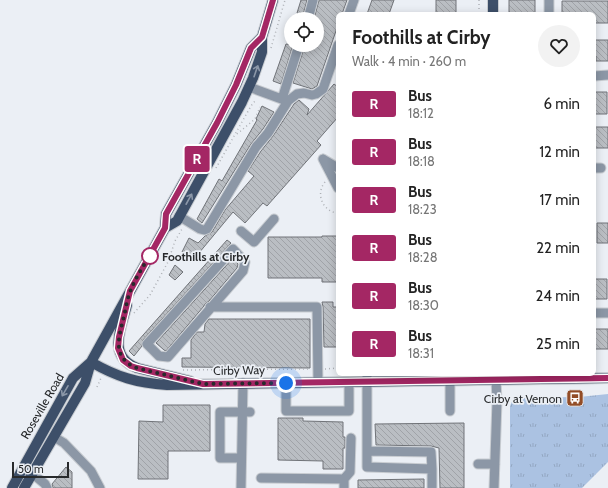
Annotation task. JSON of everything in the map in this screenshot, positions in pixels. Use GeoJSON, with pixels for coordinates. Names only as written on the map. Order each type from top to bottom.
{"type":"FeatureCollection","features":[{"type":"Feature","properties":{"kind":"main road"},"geometry":{"type":"LineString","coordinates":[[165,228],[183,218],[253,89],[262,52],[262,37],[273,0]]}},
{"type":"Feature","properties":{"kind":"main road"},"geometry":{"type":"LineString","coordinates":[[492,12],[493,0]]}},
{"type":"Feature","properties":{"kind":"main road"},"geometry":{"type":"LineString","coordinates":[[24,488],[85,383],[91,362],[165,228],[166,214],[217,123],[251,48],[262,37]]}},
{"type":"Feature","properties":{"kind":"main road"},"geometry":{"type":"LineString","coordinates":[[130,291],[119,337],[118,348],[123,360],[131,366],[137,368],[203,384]]}},
{"type":"Feature","properties":{"kind":"main road","name":"Cirby Way"},"geometry":{"type":"LineString","coordinates":[[91,362],[112,374],[142,383],[167,385],[349,382],[368,378],[450,380],[496,377],[608,378]]}},
{"type":"Feature","properties":{"kind":"main road","name":"Roseville Road"},"geometry":{"type":"LineString","coordinates":[[12,488],[73,378],[91,362]]}},
{"type":"Feature","properties":{"kind":"street"},"geometry":{"type":"LineString","coordinates":[[310,12],[313,0]]}},
{"type":"Feature","properties":{"kind":"street"},"geometry":{"type":"LineString","coordinates":[[350,12],[354,0]]}},
{"type":"Feature","properties":{"kind":"street"},"geometry":{"type":"LineString","coordinates":[[549,0],[549,12]]}},
{"type":"Feature","properties":{"kind":"street"},"geometry":{"type":"LineString","coordinates":[[253,89],[285,100],[297,94],[316,94],[323,89],[336,51]]}},
{"type":"Feature","properties":{"kind":"street"},"geometry":{"type":"LineString","coordinates":[[183,218],[200,229],[207,229],[256,147],[268,133],[285,100],[297,52]]}},
{"type":"Feature","properties":{"kind":"street"},"geometry":{"type":"LineString","coordinates":[[596,76],[608,76]]}},
{"type":"Feature","properties":{"kind":"street"},"geometry":{"type":"LineString","coordinates":[[336,167],[324,159],[336,185]]}},
{"type":"Feature","properties":{"kind":"street"},"geometry":{"type":"LineString","coordinates":[[241,231],[254,242],[274,219]]}},
{"type":"Feature","properties":{"kind":"street"},"geometry":{"type":"LineString","coordinates":[[210,307],[243,271],[245,262],[233,249],[147,344],[159,356],[168,357],[210,307],[317,307],[318,382]]}},
{"type":"Feature","properties":{"kind":"street"},"geometry":{"type":"LineString","coordinates":[[596,313],[608,313]]}},
{"type":"Feature","properties":{"kind":"street"},"geometry":{"type":"LineString","coordinates":[[494,488],[497,401],[496,377]]}},
{"type":"Feature","properties":{"kind":"street"},"geometry":{"type":"LineString","coordinates":[[368,378],[367,467],[432,469]]}},
{"type":"Feature","properties":{"kind":"street"},"geometry":{"type":"LineString","coordinates":[[450,380],[450,411]]}},
{"type":"Feature","properties":{"kind":"street"},"geometry":{"type":"LineString","coordinates":[[286,383],[286,411],[349,411],[349,382]]}},
{"type":"Feature","properties":{"kind":"street"},"geometry":{"type":"LineString","coordinates":[[241,488],[241,418],[246,412],[243,383]]}},
{"type":"Feature","properties":{"kind":"street"},"geometry":{"type":"LineString","coordinates":[[241,458],[220,458],[220,412],[246,412]]}},
{"type":"Feature","properties":{"kind":"street"},"geometry":{"type":"LineString","coordinates":[[54,437],[64,443],[91,471],[100,488]]}},
{"type":"Feature","properties":{"kind":"street"},"geometry":{"type":"LineString","coordinates":[[261,478],[304,478],[344,483],[350,472],[351,438]]}},
{"type":"Feature","properties":{"kind":"street"},"geometry":{"type":"LineString","coordinates":[[368,451],[431,452],[432,488]]}},
{"type":"Feature","properties":{"kind":"street"},"geometry":{"type":"LineString","coordinates":[[478,464],[495,464]]}},
{"type":"Feature","properties":{"kind":"street"},"geometry":{"type":"LineString","coordinates":[[33,474],[45,484],[47,488]]}},
{"type":"Feature","properties":{"kind":"street"},"geometry":{"type":"LineString","coordinates":[[304,478],[304,488]]}},
{"type":"Feature","properties":{"kind":"path"},"geometry":{"type":"LineString","coordinates":[[270,52],[285,0]]}},
{"type":"Feature","properties":{"kind":"path"},"geometry":{"type":"LineString","coordinates":[[479,0],[479,12]]}},
{"type":"Feature","properties":{"kind":"path"},"geometry":{"type":"LineString","coordinates":[[215,170],[255,101],[253,89]]}},
{"type":"Feature","properties":{"kind":"path"},"geometry":{"type":"LineString","coordinates":[[236,136],[254,119],[260,107]]}},
{"type":"Feature","properties":{"kind":"path"},"geometry":{"type":"LineString","coordinates":[[332,178],[324,183],[321,188],[321,196],[326,208],[331,212],[336,213]]}},
{"type":"Feature","properties":{"kind":"path"},"geometry":{"type":"LineString","coordinates":[[133,315],[150,295],[168,262],[183,218]]}},
{"type":"Feature","properties":{"kind":"path"},"geometry":{"type":"LineString","coordinates":[[177,370],[336,368]]}},
{"type":"Feature","properties":{"kind":"green space"},"geometry":{"type":"Polygon","coordinates":[[[608,394],[608,462],[582,488],[510,488],[510,406],[513,399],[573,397],[573,399],[578,399],[579,397],[608,394]]]}},
{"type":"Feature","properties":{"kind":"building"},"geometry":{"type":"Polygon","coordinates":[[[301,0],[307,0],[304,12],[297,12],[301,0]]]}},
{"type":"Feature","properties":{"kind":"building"},"geometry":{"type":"Polygon","coordinates":[[[319,0],[347,0],[343,12],[336,12],[336,31],[317,86],[312,89],[293,83],[303,52],[324,52],[324,12],[316,12],[319,0]]]}},
{"type":"Feature","properties":{"kind":"building"},"geometry":{"type":"Polygon","coordinates":[[[372,0],[394,0],[390,12],[368,12],[372,0]]]}},
{"type":"Feature","properties":{"kind":"building"},"geometry":{"type":"Polygon","coordinates":[[[436,0],[456,0],[456,12],[436,12],[436,0]]]}},
{"type":"Feature","properties":{"kind":"building"},"geometry":{"type":"Polygon","coordinates":[[[509,0],[535,0],[535,12],[509,12],[509,0]]]}},
{"type":"Feature","properties":{"kind":"building"},"geometry":{"type":"Polygon","coordinates":[[[562,1],[608,1],[608,23],[596,23],[596,12],[562,12],[562,1]]]}},
{"type":"Feature","properties":{"kind":"building"},"geometry":{"type":"Polygon","coordinates":[[[596,40],[608,40],[608,61],[596,61],[596,40]]]}},
{"type":"Feature","properties":{"kind":"building"},"geometry":{"type":"Polygon","coordinates":[[[284,50],[284,52],[291,52],[281,84],[273,81],[284,50]]]}},
{"type":"Feature","properties":{"kind":"building"},"geometry":{"type":"Polygon","coordinates":[[[334,84],[336,86],[336,119],[317,141],[321,145],[267,206],[263,203],[245,223],[233,212],[194,259],[182,252],[189,238],[198,243],[212,232],[225,210],[254,176],[248,171],[294,104],[299,100],[309,109],[307,115],[334,84]]]}},
{"type":"Feature","properties":{"kind":"building"},"geometry":{"type":"Polygon","coordinates":[[[596,92],[607,92],[607,114],[596,114],[596,92]]]}},
{"type":"Feature","properties":{"kind":"building"},"geometry":{"type":"Polygon","coordinates":[[[262,106],[274,112],[251,144],[202,223],[197,219],[219,179],[222,181],[257,120],[256,119],[262,106]]]}},
{"type":"Feature","properties":{"kind":"building"},"geometry":{"type":"Polygon","coordinates":[[[596,127],[608,127],[608,148],[596,148],[596,127]]]}},
{"type":"Feature","properties":{"kind":"building"},"geometry":{"type":"Polygon","coordinates":[[[597,223],[608,223],[608,243],[597,243],[597,223]]]}},
{"type":"Feature","properties":{"kind":"building"},"geometry":{"type":"Polygon","coordinates":[[[336,236],[336,282],[322,282],[322,278],[268,278],[268,237],[336,236]]]}},
{"type":"Feature","properties":{"kind":"building"},"geometry":{"type":"Polygon","coordinates":[[[227,240],[231,243],[143,340],[142,346],[134,356],[129,351],[227,240]]]}},
{"type":"Feature","properties":{"kind":"building"},"geometry":{"type":"Polygon","coordinates":[[[233,258],[238,264],[237,268],[166,351],[164,350],[156,343],[233,258]]]}},
{"type":"Feature","properties":{"kind":"building"},"geometry":{"type":"Polygon","coordinates":[[[175,265],[183,272],[175,280],[169,275],[175,265]]]}},
{"type":"Feature","properties":{"kind":"building"},"geometry":{"type":"Polygon","coordinates":[[[596,279],[607,279],[607,299],[596,299],[596,279]]]}},
{"type":"Feature","properties":{"kind":"building"},"geometry":{"type":"Polygon","coordinates":[[[322,302],[333,302],[333,307],[336,307],[336,347],[324,347],[322,302]]]}},
{"type":"Feature","properties":{"kind":"building"},"geometry":{"type":"Polygon","coordinates":[[[209,319],[310,319],[310,368],[182,367],[182,358],[191,358],[191,340],[197,332],[204,332],[205,324],[209,319]]]}},
{"type":"Feature","properties":{"kind":"building"},"geometry":{"type":"Polygon","coordinates":[[[596,329],[608,329],[608,349],[596,349],[596,329]]]}},
{"type":"Feature","properties":{"kind":"building"},"geometry":{"type":"Polygon","coordinates":[[[163,405],[210,405],[210,451],[168,451],[168,479],[138,479],[139,421],[163,422],[163,405]]]}},
{"type":"Feature","properties":{"kind":"building"},"geometry":{"type":"Polygon","coordinates":[[[278,418],[303,418],[303,421],[343,422],[345,448],[343,448],[343,469],[323,469],[323,461],[278,460],[278,418]]]}},
{"type":"Feature","properties":{"kind":"building"},"geometry":{"type":"Polygon","coordinates":[[[464,423],[464,488],[440,488],[439,448],[431,446],[376,445],[375,424],[464,423]]]}},
{"type":"Feature","properties":{"kind":"building"},"geometry":{"type":"Polygon","coordinates":[[[66,467],[72,472],[72,488],[53,488],[52,484],[66,467]]]}},
{"type":"Feature","properties":{"kind":"building"},"geometry":{"type":"Polygon","coordinates":[[[424,479],[424,488],[358,488],[358,480],[424,479]]]}},
{"type":"Feature","properties":{"kind":"bus line","name":"R"},"geometry":{"type":"LineString","coordinates":[[273,0],[262,37],[251,48],[236,85],[217,123],[166,214],[165,228],[130,291],[118,344],[120,355],[123,360],[131,366],[137,368],[203,384],[608,378]]}},
{"type":"Feature","properties":{"kind":"place","name":"Foothills at Cirby"},"geometry":{"type":"Point","coordinates":[150,256]}},
{"type":"Feature","properties":{"kind":"place","name":"Cirby at Vernon"},"geometry":{"type":"Point","coordinates":[575,398]}},
{"type":"Feature","properties":{"kind":"route"},"geometry":{"type":"LineString","coordinates":[[150,256],[152,251],[130,291],[118,344],[120,355],[123,360],[131,366],[137,368],[203,384],[286,383]]}}]}
